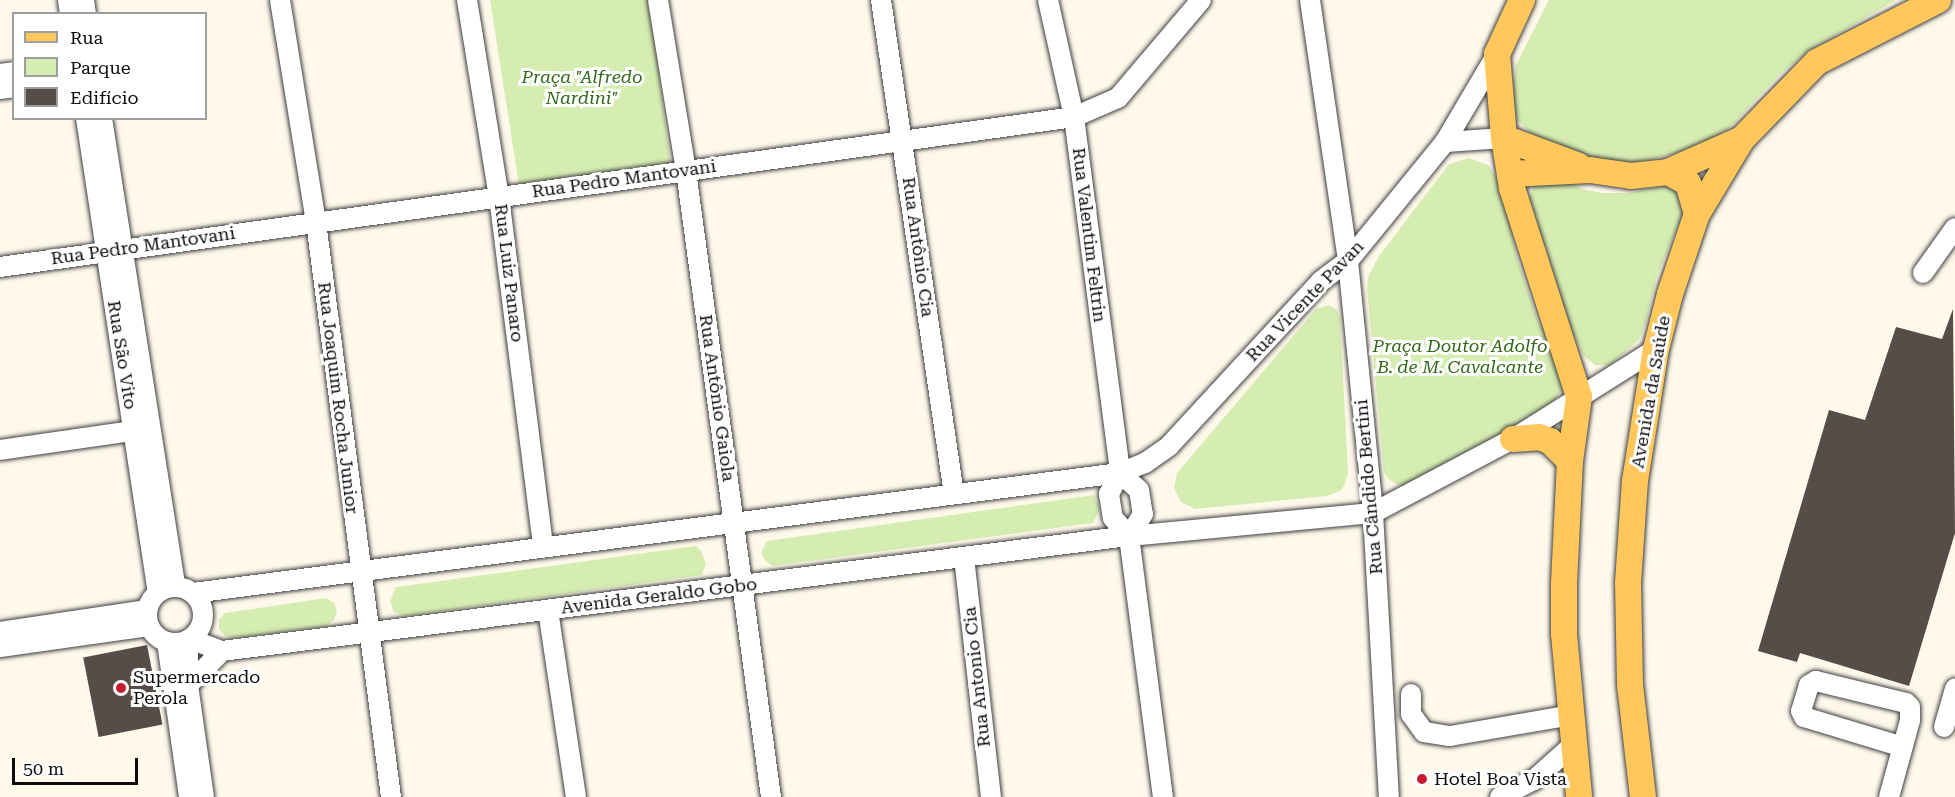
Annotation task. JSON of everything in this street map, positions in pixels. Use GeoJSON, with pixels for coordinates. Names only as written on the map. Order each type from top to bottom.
{"type":"FeatureCollection","features":[{"type":"Feature","properties":{"kind":"main road"},"geometry":{"type":"LineString","coordinates":[[1522,0],[1497,54],[1504,138],[1510,174],[1545,299],[1579,397],[1570,461],[1564,593],[1570,715],[1579,793]]}},
{"type":"Feature","properties":{"kind":"main road","name":"Avenida da Saúde"},"geometry":{"type":"LineString","coordinates":[[1643,797],[1630,685],[1628,583],[1635,481],[1656,350],[1670,294],[1697,214],[1742,139],[1817,62],[1938,0]]}},
{"type":"Feature","properties":{"kind":"main road"},"geometry":{"type":"LineString","coordinates":[[1504,138],[1590,170]]}},
{"type":"Feature","properties":{"kind":"main road"},"geometry":{"type":"LineString","coordinates":[[1510,174],[1590,170],[1631,176],[1668,172],[1742,139]]}},
{"type":"Feature","properties":{"kind":"main road"},"geometry":{"type":"LineString","coordinates":[[1668,172],[1688,183],[1697,214]]}},
{"type":"Feature","properties":{"kind":"main road"},"geometry":{"type":"LineString","coordinates":[[1513,439],[1539,437],[1551,441],[1570,461]]}},
{"type":"Feature","properties":{"kind":"street","name":"Rua Joaquim Rocha Junior"},"geometry":{"type":"LineString","coordinates":[[280,0],[316,222],[391,797]]}},
{"type":"Feature","properties":{"kind":"street","name":"Rua Luiz Panaro"},"geometry":{"type":"LineString","coordinates":[[467,0],[499,196],[543,547]]}},
{"type":"Feature","properties":{"kind":"street","name":"Rua Antônio Gaiola"},"geometry":{"type":"LineString","coordinates":[[658,0],[687,171],[771,797]]}},
{"type":"Feature","properties":{"kind":"street","name":"Rua Antônio Cia"},"geometry":{"type":"LineString","coordinates":[[881,0],[954,494]]}},
{"type":"Feature","properties":{"kind":"street","name":"Rua Valentim Feltrin"},"geometry":{"type":"LineString","coordinates":[[1048,0],[1074,117],[1120,473],[1109,494],[1113,518],[1129,536],[1163,797]]}},
{"type":"Feature","properties":{"kind":"street","name":"Rua Pedro Mantovani"},"geometry":{"type":"LineString","coordinates":[[0,267],[1074,117],[1118,98],[1201,0]]}},
{"type":"Feature","properties":{"kind":"street","name":"Rua Cândido Bertini"},"geometry":{"type":"LineString","coordinates":[[1310,0],[1348,261],[1373,513],[1389,797]]}},
{"type":"Feature","properties":{"kind":"street","name":"Rua Vicente Pavan"},"geometry":{"type":"LineString","coordinates":[[1120,473],[1145,463],[1169,446],[1321,281],[1348,261],[1445,141],[1497,54]]}},
{"type":"Feature","properties":{"kind":"street","name":"Rua São Vito"},"geometry":{"type":"LineString","coordinates":[[86,120],[114,250],[142,430],[175,590]]}},
{"type":"Feature","properties":{"kind":"street","name":"Rua São Vito"},"geometry":{"type":"LineString","coordinates":[[102,120],[114,250]]}},
{"type":"Feature","properties":{"kind":"street"},"geometry":{"type":"LineString","coordinates":[[1445,141],[1504,138]]}},
{"type":"Feature","properties":{"kind":"street"},"geometry":{"type":"LineString","coordinates":[[1923,273],[1955,228]]}},
{"type":"Feature","properties":{"kind":"street"},"geometry":{"type":"LineString","coordinates":[[1373,513],[1513,439],[1656,350]]}},
{"type":"Feature","properties":{"kind":"street"},"geometry":{"type":"LineString","coordinates":[[0,450],[142,430]]}},
{"type":"Feature","properties":{"kind":"street"},"geometry":{"type":"LineString","coordinates":[[175,590],[199,599],[204,616],[197,633],[189,640],[167,642],[156,636],[148,618],[151,600],[175,590],[360,571],[1120,473],[1139,490],[1143,514],[1129,536]]}},
{"type":"Feature","properties":{"kind":"street","name":"Avenida Geraldo Gobo"},"geometry":{"type":"LineString","coordinates":[[189,640],[222,651],[1129,536],[1373,513]]}},
{"type":"Feature","properties":{"kind":"street","name":"Rua Antonio Cia"},"geometry":{"type":"LineString","coordinates":[[964,557],[991,797]]}},
{"type":"Feature","properties":{"kind":"street"},"geometry":{"type":"LineString","coordinates":[[548,610],[576,797]]}},
{"type":"Feature","properties":{"kind":"street"},"geometry":{"type":"LineString","coordinates":[[0,632],[148,618]]}},
{"type":"Feature","properties":{"kind":"street"},"geometry":{"type":"LineString","coordinates":[[0,647],[148,618]]}},
{"type":"Feature","properties":{"kind":"street"},"geometry":{"type":"LineString","coordinates":[[189,640],[188,685],[204,797]]}},
{"type":"Feature","properties":{"kind":"street"},"geometry":{"type":"LineString","coordinates":[[167,642],[189,797]]}},
{"type":"Feature","properties":{"kind":"street"},"geometry":{"type":"LineString","coordinates":[[188,685],[222,651]]}},
{"type":"Feature","properties":{"kind":"street"},"geometry":{"type":"LineString","coordinates":[[1889,797],[1903,747],[1910,720],[1910,707],[1906,703],[1816,681],[1809,685],[1801,711],[1804,717],[1903,747]]}},
{"type":"Feature","properties":{"kind":"street"},"geometry":{"type":"LineString","coordinates":[[1944,727],[1955,689]]}},
{"type":"Feature","properties":{"kind":"street"},"geometry":{"type":"LineString","coordinates":[[1411,694],[1411,714],[1424,732],[1450,736],[1570,715]]}},
{"type":"Feature","properties":{"kind":"street"},"geometry":{"type":"LineString","coordinates":[[1500,797],[1534,780],[1573,745]]}},
{"type":"Feature","properties":{"kind":"street"},"geometry":{"type":"LineString","coordinates":[[1534,780],[1561,775],[1579,793]]}},
{"type":"Feature","properties":{"kind":"green space","name":"Praça \"Alfredo Nardini\""},"geometry":{"type":"Polygon","coordinates":[[[490,0],[649,0],[671,167],[520,191],[490,0]]]}},
{"type":"Feature","properties":{"kind":"green space"},"geometry":{"type":"Polygon","coordinates":[[[1549,0],[1896,0],[1808,51],[1780,74],[1731,126],[1705,145],[1631,165],[1588,159],[1532,135],[1516,119],[1511,97],[1516,65],[1549,0]]]}},
{"type":"Feature","properties":{"kind":"green space","name":"Praça Doutor Adolfo B. de M. Cavalcante"},"geometry":{"type":"Polygon","coordinates":[[[1469,158],[1488,165],[1500,182],[1517,257],[1537,318],[1564,368],[1563,388],[1552,404],[1413,487],[1405,488],[1389,480],[1384,472],[1367,289],[1368,277],[1379,256],[1449,164],[1469,158]]]}},
{"type":"Feature","properties":{"kind":"green space"},"geometry":{"type":"Polygon","coordinates":[[[1565,179],[1582,189],[1602,193],[1628,193],[1672,184],[1676,185],[1686,206],[1657,276],[1646,322],[1639,340],[1610,365],[1595,365],[1583,355],[1552,287],[1528,201],[1534,186],[1540,180],[1565,179]]]}},
{"type":"Feature","properties":{"kind":"green space"},"geometry":{"type":"Polygon","coordinates":[[[1329,305],[1337,310],[1340,318],[1348,473],[1344,486],[1340,491],[1327,496],[1195,509],[1181,502],[1174,488],[1177,473],[1316,309],[1329,305]]]}},
{"type":"Feature","properties":{"kind":"green space"},"geometry":{"type":"Polygon","coordinates":[[[1094,495],[1100,509],[1093,523],[773,566],[765,561],[761,553],[767,541],[1094,495]]]}},
{"type":"Feature","properties":{"kind":"green space"},"geometry":{"type":"Polygon","coordinates":[[[696,546],[706,563],[702,575],[404,616],[394,612],[390,601],[396,587],[696,546]]]}},
{"type":"Feature","properties":{"kind":"green space"},"geometry":{"type":"Polygon","coordinates":[[[326,598],[334,603],[337,611],[334,620],[326,626],[234,638],[225,636],[219,629],[219,620],[225,613],[326,598]]]}},
{"type":"Feature","properties":{"kind":"building"},"geometry":{"type":"Polygon","coordinates":[[[1953,309],[1955,533],[1909,686],[1800,653],[1797,662],[1758,651],[1829,410],[1865,420],[1896,327],[1942,339],[1953,309]]]}},
{"type":"Feature","properties":{"kind":"building","name":"Supermercado Perola"},"geometry":{"type":"Polygon","coordinates":[[[147,645],[162,725],[99,737],[83,657],[147,645]]]}},
{"type":"Feature","properties":{"kind":"place","name":"Supermercado Perola"},"geometry":{"type":"Point","coordinates":[121,688]}},
{"type":"Feature","properties":{"kind":"place","name":"Hotel Boa Vista"},"geometry":{"type":"Point","coordinates":[1422,779]}}]}
